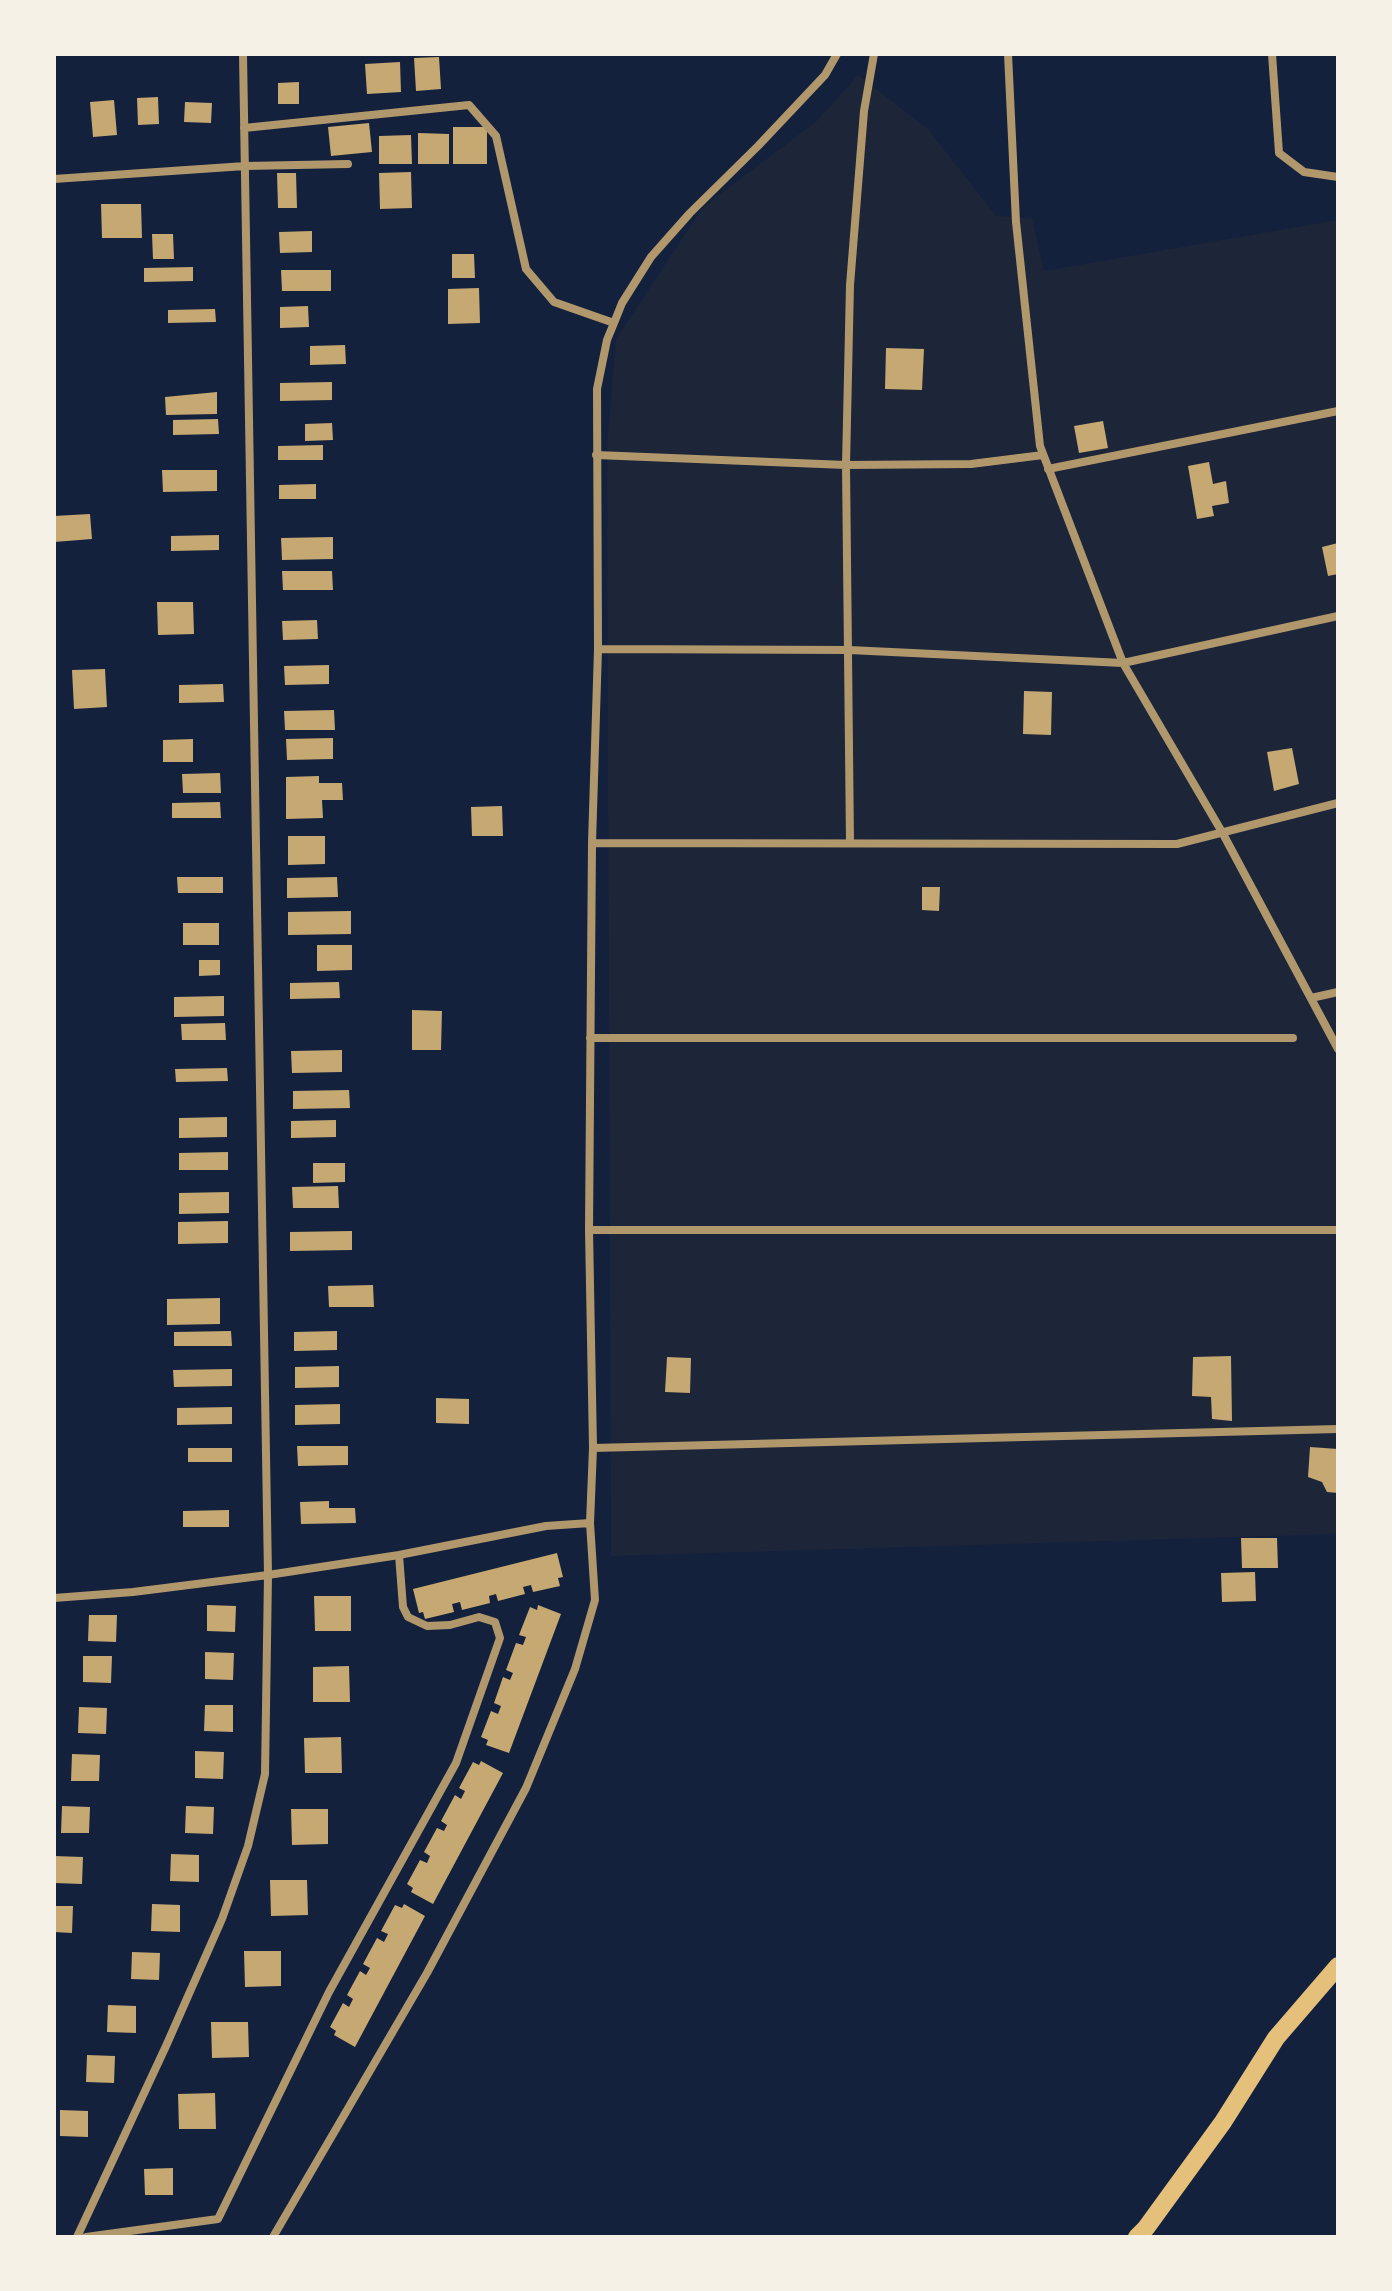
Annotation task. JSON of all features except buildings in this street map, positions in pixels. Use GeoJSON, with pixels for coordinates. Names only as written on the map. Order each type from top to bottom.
{"type":"FeatureCollection","features":[{"type":"Feature","properties":{"kind":"main road"},"geometry":{"type":"LineString","coordinates":[[1137,2237],[1223,2122],[1276,2038],[1338,1966]]}},
{"type":"Feature","properties":{"kind":"street"},"geometry":{"type":"LineString","coordinates":[[77,2237],[222,1919],[248,1846],[265,1774],[268,1575],[243,54]]}},
{"type":"Feature","properties":{"kind":"street"},"geometry":{"type":"LineString","coordinates":[[273,2237],[427,1973],[526,1788],[575,1669],[595,1600],[590,1523],[593,1448],[589,1230],[592,843],[598,649],[597,389],[607,340],[622,303],[651,257],[825,75],[837,54]]}},
{"type":"Feature","properties":{"kind":"street"},"geometry":{"type":"LineString","coordinates":[[850,843],[846,465],[850,285],[864,111],[874,54]]}},
{"type":"Feature","properties":{"kind":"street"},"geometry":{"type":"LineString","coordinates":[[1008,54],[1016,222],[1043,455],[1123,663],[1222,832],[1338,1049]]}},
{"type":"Feature","properties":{"kind":"street"},"geometry":{"type":"LineString","coordinates":[[1272,54],[1279,153],[1304,172],[1338,177]]}},
{"type":"Feature","properties":{"kind":"street"},"geometry":{"type":"LineString","coordinates":[[244,128],[469,105],[496,136],[526,269],[554,302],[614,323]]}},
{"type":"Feature","properties":{"kind":"street"},"geometry":{"type":"LineString","coordinates":[[54,179],[245,166],[348,164]]}},
{"type":"Feature","properties":{"kind":"street"},"geometry":{"type":"LineString","coordinates":[[1048,469],[1338,411]]}},
{"type":"Feature","properties":{"kind":"street"},"geometry":{"type":"LineString","coordinates":[[596,455],[846,465],[971,464],[1043,455]]}},
{"type":"Feature","properties":{"kind":"street"},"geometry":{"type":"LineString","coordinates":[[598,649],[849,650],[1123,663],[1338,616]]}},
{"type":"Feature","properties":{"kind":"street"},"geometry":{"type":"LineString","coordinates":[[592,843],[1177,844],[1338,803]]}},
{"type":"Feature","properties":{"kind":"street"},"geometry":{"type":"LineString","coordinates":[[1311,998],[1338,992]]}},
{"type":"Feature","properties":{"kind":"street"},"geometry":{"type":"LineString","coordinates":[[590,1038],[1293,1038]]}},
{"type":"Feature","properties":{"kind":"street"},"geometry":{"type":"LineString","coordinates":[[589,1230],[1338,1230]]}},
{"type":"Feature","properties":{"kind":"street"},"geometry":{"type":"LineString","coordinates":[[593,1448],[1338,1429]]}},
{"type":"Feature","properties":{"kind":"street"},"geometry":{"type":"LineString","coordinates":[[54,1598],[133,1592],[268,1575],[399,1555],[546,1526],[590,1523]]}},
{"type":"Feature","properties":{"kind":"street"},"geometry":{"type":"LineString","coordinates":[[86,2237],[218,2219],[329,1992],[456,1763],[500,1638],[495,1622],[479,1617],[450,1625],[427,1626],[408,1617],[403,1607],[399,1555]]}},
{"type":"Feature","properties":{"kind":"shaded area"},"geometry":{"type":"Polygon","coordinates":[[[858,75],[928,129],[996,216],[1032,218],[1044,271],[1338,220],[1338,1534],[611,1556],[607,447],[616,339],[703,207],[817,121],[858,75]]]}}]}
